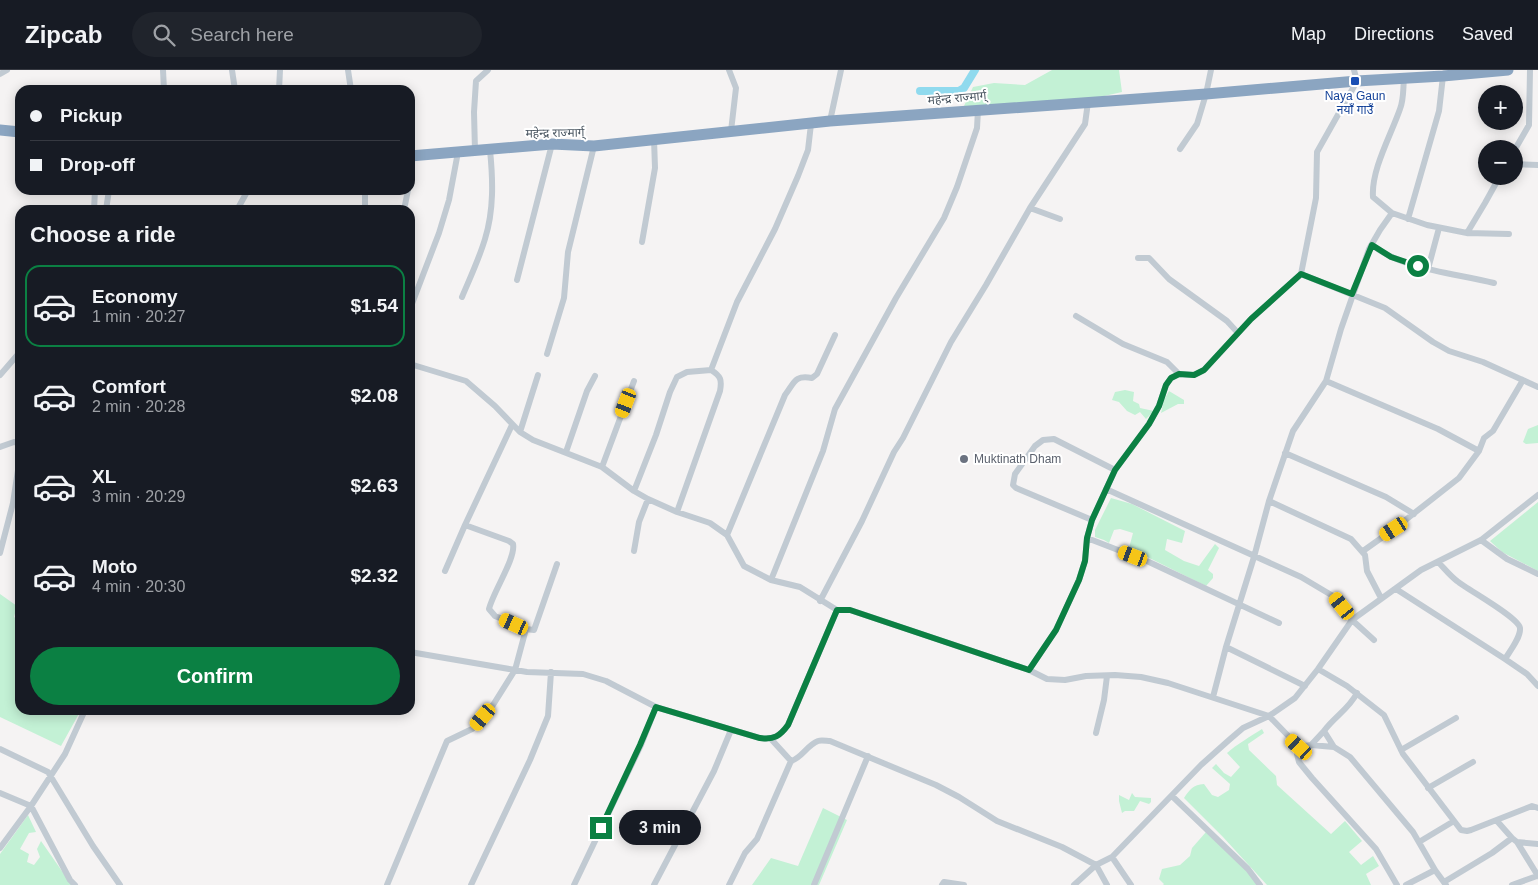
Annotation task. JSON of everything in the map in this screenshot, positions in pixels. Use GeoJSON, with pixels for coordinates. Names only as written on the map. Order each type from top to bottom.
{"type":"FeatureCollection","features":[{"type":"Feature","properties":{"kind":"highway","name":"महेन्द्र राज्मार्ग्"},"geometry":{"type":"LineString","coordinates":[[415,156],[552,144],[594,146],[830,121],[1206,94],[1356,75],[1404,78],[1508,70]]}},
{"type":"Feature","properties":{"kind":"highway"},"geometry":{"type":"LineString","coordinates":[[0,130],[15,132]]}},
{"type":"Feature","properties":{"kind":"street"},"geometry":{"type":"LineString","coordinates":[[0,74],[8,70]]}},
{"type":"Feature","properties":{"kind":"street"},"geometry":{"type":"LineString","coordinates":[[163,70],[164,85]]}},
{"type":"Feature","properties":{"kind":"street"},"geometry":{"type":"LineString","coordinates":[[232,70],[234,85]]}},
{"type":"Feature","properties":{"kind":"street"},"geometry":{"type":"LineString","coordinates":[[279,85],[280,70]]}},
{"type":"Feature","properties":{"kind":"street"},"geometry":{"type":"LineString","coordinates":[[348,70],[350,85]]}},
{"type":"Feature","properties":{"kind":"street"},"geometry":{"type":"LineString","coordinates":[[474,151],[476,81],[488,70]]}},
{"type":"Feature","properties":{"kind":"street"},"geometry":{"type":"LineString","coordinates":[[729,70],[736,88],[732,131]]}},
{"type":"Feature","properties":{"kind":"street"},"geometry":{"type":"LineString","coordinates":[[830,121],[841,70]]}},
{"type":"Feature","properties":{"kind":"street"},"geometry":{"type":"LineString","coordinates":[[1180,149],[1197,124],[1206,94],[1210,70]]}},
{"type":"Feature","properties":{"kind":"street"},"geometry":{"type":"LineString","coordinates":[[1520,140],[1529,125],[1530,70]]}},
{"type":"Feature","properties":{"kind":"street"},"geometry":{"type":"LineString","coordinates":[[1029,670],[1056,630],[1079,580],[1085,561],[1087,538],[1092,520],[1115,470],[1149,424],[1159,406],[1166,385],[1171,378],[1179,374],[1194,375],[1204,370],[1251,319],[1301,274],[1316,198],[1317,152],[1356,75]]}},
{"type":"Feature","properties":{"kind":"street"},"geometry":{"type":"LineString","coordinates":[[1408,218],[1439,111],[1443,76]]}},
{"type":"Feature","properties":{"kind":"street"},"geometry":{"type":"LineString","coordinates":[[1404,78],[1402,106],[1388,139],[1372,187],[1373,197],[1392,213],[1439,228],[1467,233],[1509,234]]}},
{"type":"Feature","properties":{"kind":"street"},"geometry":{"type":"LineString","coordinates":[[820,601],[862,522],[894,452],[903,438],[951,342],[1030,208],[1085,124],[1088,102]]}},
{"type":"Feature","properties":{"kind":"street"},"geometry":{"type":"LineString","coordinates":[[771,580],[823,452],[835,409],[896,298],[944,218],[957,187],[977,128],[978,110]]}},
{"type":"Feature","properties":{"kind":"street"},"geometry":{"type":"LineString","coordinates":[[711,370],[737,302],[775,229],[798,176],[808,150],[811,124]]}},
{"type":"Feature","properties":{"kind":"street"},"geometry":{"type":"LineString","coordinates":[[642,242],[655,168],[654,139]]}},
{"type":"Feature","properties":{"kind":"street"},"geometry":{"type":"LineString","coordinates":[[517,280],[552,144]]}},
{"type":"Feature","properties":{"kind":"street"},"geometry":{"type":"LineString","coordinates":[[548,354],[564,298],[568,252],[594,146]]}},
{"type":"Feature","properties":{"kind":"street"},"geometry":{"type":"LineString","coordinates":[[462,298],[485,238],[490,216],[493,180],[490,150]]}},
{"type":"Feature","properties":{"kind":"street"},"geometry":{"type":"LineString","coordinates":[[415,296],[439,233],[449,200],[458,152]]}},
{"type":"Feature","properties":{"kind":"street"},"geometry":{"type":"LineString","coordinates":[[1523,164],[1538,164]]}},
{"type":"Feature","properties":{"kind":"street"},"geometry":{"type":"LineString","coordinates":[[1467,233],[1495,185]]}},
{"type":"Feature","properties":{"kind":"street"},"geometry":{"type":"LineString","coordinates":[[1030,208],[1060,219]]}},
{"type":"Feature","properties":{"kind":"street"},"geometry":{"type":"LineString","coordinates":[[1213,697],[1269,501],[1293,431],[1326,381],[1352,294],[1372,245],[1392,213]]}},
{"type":"Feature","properties":{"kind":"street"},"geometry":{"type":"LineString","coordinates":[[1428,269],[1439,228]]}},
{"type":"Feature","properties":{"kind":"street"},"geometry":{"type":"LineString","coordinates":[[1372,245],[1380,252],[1407,264],[1494,283]]}},
{"type":"Feature","properties":{"kind":"street"},"geometry":{"type":"LineString","coordinates":[[1138,258],[1149,258],[1169,278],[1227,321],[1238,333]]}},
{"type":"Feature","properties":{"kind":"street"},"geometry":{"type":"LineString","coordinates":[[1301,274],[1384,308],[1433,342],[1450,351],[1482,362],[1538,387]]}},
{"type":"Feature","properties":{"kind":"street"},"geometry":{"type":"LineString","coordinates":[[1076,316],[1123,344],[1167,362],[1179,374]]}},
{"type":"Feature","properties":{"kind":"street"},"geometry":{"type":"LineString","coordinates":[[727,535],[785,395],[796,379],[801,376],[812,378],[817,374],[835,335]]}},
{"type":"Feature","properties":{"kind":"street"},"geometry":{"type":"LineString","coordinates":[[0,375],[15,358]]}},
{"type":"Feature","properties":{"kind":"street"},"geometry":{"type":"LineString","coordinates":[[415,366],[466,382],[496,406],[520,432],[533,440],[602,467],[634,491],[677,512],[710,523],[727,535],[744,566],[771,580],[800,587],[837,610],[850,610],[1029,670],[1047,679],[1065,680],[1086,676],[1141,678],[1213,697],[1268,716],[1299,747]]}},
{"type":"Feature","properties":{"kind":"street"},"geometry":{"type":"LineString","coordinates":[[634,491],[677,377],[687,372],[711,370],[719,375],[722,381],[720,391],[677,512]]}},
{"type":"Feature","properties":{"kind":"street"},"geometry":{"type":"LineString","coordinates":[[520,432],[538,374]]}},
{"type":"Feature","properties":{"kind":"street"},"geometry":{"type":"LineString","coordinates":[[566,452],[594,376]]}},
{"type":"Feature","properties":{"kind":"street"},"geometry":{"type":"LineString","coordinates":[[1362,551],[1414,514],[1459,478],[1479,451],[1484,438],[1493,431],[1523,380]]}},
{"type":"Feature","properties":{"kind":"street"},"geometry":{"type":"LineString","coordinates":[[602,467],[634,381]]}},
{"type":"Feature","properties":{"kind":"street"},"geometry":{"type":"LineString","coordinates":[[1326,381],[1438,429],[1479,451]]}},
{"type":"Feature","properties":{"kind":"street"},"geometry":{"type":"LineString","coordinates":[[445,571],[512,425]]}},
{"type":"Feature","properties":{"kind":"street"},"geometry":{"type":"LineString","coordinates":[[1092,520],[1016,488],[1013,485],[1015,474],[1034,446],[1042,440],[1054,439],[1115,470]]}},
{"type":"Feature","properties":{"kind":"street"},"geometry":{"type":"LineString","coordinates":[[1,449],[15,442]]}},
{"type":"Feature","properties":{"kind":"street"},"geometry":{"type":"LineString","coordinates":[[1285,453],[1386,497],[1414,514]]}},
{"type":"Feature","properties":{"kind":"street"},"geometry":{"type":"LineString","coordinates":[[0,554],[15,489]]}},
{"type":"Feature","properties":{"kind":"street"},"geometry":{"type":"LineString","coordinates":[[1106,489],[1301,577],[1333,596],[1352,620],[1374,640]]}},
{"type":"Feature","properties":{"kind":"street"},"geometry":{"type":"LineString","coordinates":[[1074,885],[1096,865],[1112,857],[1201,765],[1243,728],[1268,716],[1295,698],[1352,620],[1407,579],[1481,540],[1538,496]]}},
{"type":"Feature","properties":{"kind":"street"},"geometry":{"type":"LineString","coordinates":[[634,551],[639,522],[648,498]]}},
{"type":"Feature","properties":{"kind":"street"},"geometry":{"type":"LineString","coordinates":[[1269,501],[1351,539],[1365,555],[1367,571],[1381,598]]}},
{"type":"Feature","properties":{"kind":"street"},"geometry":{"type":"LineString","coordinates":[[465,525],[513,544],[512,555],[489,609],[495,616],[526,629],[534,630],[558,564]]}},
{"type":"Feature","properties":{"kind":"street"},"geometry":{"type":"LineString","coordinates":[[1087,538],[1149,562],[1279,623]]}},
{"type":"Feature","properties":{"kind":"street"},"geometry":{"type":"LineString","coordinates":[[1481,540],[1507,559],[1538,574]]}},
{"type":"Feature","properties":{"kind":"street"},"geometry":{"type":"LineString","coordinates":[[1438,562],[1455,580],[1512,616],[1519,625],[1520,630],[1517,639],[1505,659]]}},
{"type":"Feature","properties":{"kind":"street"},"geometry":{"type":"LineString","coordinates":[[1396,589],[1527,674],[1538,686]]}},
{"type":"Feature","properties":{"kind":"street"},"geometry":{"type":"LineString","coordinates":[[415,653],[538,673],[583,674],[606,681],[656,707],[731,730],[771,739],[781,734],[788,725],[837,610]]}},
{"type":"Feature","properties":{"kind":"street"},"geometry":{"type":"LineString","coordinates":[[387,885],[447,741],[472,729],[493,705],[515,670],[526,629]]}},
{"type":"Feature","properties":{"kind":"street"},"geometry":{"type":"LineString","coordinates":[[1226,647],[1305,686]]}},
{"type":"Feature","properties":{"kind":"street"},"geometry":{"type":"LineString","coordinates":[[1318,669],[1357,693],[1384,715],[1401,750],[1461,830],[1467,831],[1536,805]]}},
{"type":"Feature","properties":{"kind":"street"},"geometry":{"type":"LineString","coordinates":[[471,885],[530,760],[548,716],[551,672]]}},
{"type":"Feature","properties":{"kind":"street"},"geometry":{"type":"LineString","coordinates":[[1096,733],[1104,700],[1107,676]]}},
{"type":"Feature","properties":{"kind":"street"},"geometry":{"type":"LineString","coordinates":[[1311,745],[1331,722],[1352,703],[1357,693]]}},
{"type":"Feature","properties":{"kind":"street"},"geometry":{"type":"LineString","coordinates":[[574,885],[656,707]]}},
{"type":"Feature","properties":{"kind":"street"},"geometry":{"type":"LineString","coordinates":[[0,848],[31,806],[65,754],[83,715]]}},
{"type":"Feature","properties":{"kind":"street"},"geometry":{"type":"LineString","coordinates":[[1401,750],[1456,718]]}},
{"type":"Feature","properties":{"kind":"street"},"geometry":{"type":"LineString","coordinates":[[654,885],[714,771],[731,730]]}},
{"type":"Feature","properties":{"kind":"street"},"geometry":{"type":"LineString","coordinates":[[1324,732],[1334,748]]}},
{"type":"Feature","properties":{"kind":"street"},"geometry":{"type":"LineString","coordinates":[[771,739],[791,761]]}},
{"type":"Feature","properties":{"kind":"street"},"geometry":{"type":"LineString","coordinates":[[729,885],[746,853],[757,839],[791,761],[797,759],[818,741],[830,741],[868,756],[959,796],[997,821],[1062,847],[1096,865],[1106,885]]}},
{"type":"Feature","properties":{"kind":"street"},"geometry":{"type":"LineString","coordinates":[[1299,747],[1311,745],[1334,748],[1350,757],[1400,815],[1445,883],[1515,840],[1538,844]]}},
{"type":"Feature","properties":{"kind":"street"},"geometry":{"type":"LineString","coordinates":[[1299,747],[1297,754],[1299,762],[1376,849],[1397,885]]}},
{"type":"Feature","properties":{"kind":"street"},"geometry":{"type":"LineString","coordinates":[[0,749],[48,772],[93,846],[120,885]]}},
{"type":"Feature","properties":{"kind":"street"},"geometry":{"type":"LineString","coordinates":[[814,885],[868,756]]}},
{"type":"Feature","properties":{"kind":"street"},"geometry":{"type":"LineString","coordinates":[[1428,788],[1473,762]]}},
{"type":"Feature","properties":{"kind":"street"},"geometry":{"type":"LineString","coordinates":[[0,794],[31,806],[70,880],[75,885]]}},
{"type":"Feature","properties":{"kind":"street"},"geometry":{"type":"LineString","coordinates":[[1172,796],[1248,869],[1260,885]]}},
{"type":"Feature","properties":{"kind":"street"},"geometry":{"type":"LineString","coordinates":[[1419,842],[1454,821]]}},
{"type":"Feature","properties":{"kind":"street"},"geometry":{"type":"LineString","coordinates":[[1497,821],[1515,840],[1538,876],[1512,885]]}},
{"type":"Feature","properties":{"kind":"street"},"geometry":{"type":"LineString","coordinates":[[1112,857],[1131,885]]}},
{"type":"Feature","properties":{"kind":"street"},"geometry":{"type":"LineString","coordinates":[[1406,885],[1435,870]]}},
{"type":"Feature","properties":{"kind":"street"},"geometry":{"type":"LineString","coordinates":[[942,885],[944,882],[948,882],[964,885]]}},
{"type":"Feature","properties":{"kind":"green space"},"geometry":{"type":"Polygon","coordinates":[[[1052,70],[1119,70],[1122,92],[1091,99],[963,108],[973,87],[994,83],[1025,85],[1052,70]]]}},
{"type":"Feature","properties":{"kind":"green space"},"geometry":{"type":"Polygon","coordinates":[[[1125,390],[1134,392],[1133,401],[1139,404],[1140,408],[1154,411],[1146,419],[1140,412],[1135,415],[1127,411],[1119,402],[1112,400],[1115,392],[1125,390]]]}},
{"type":"Feature","properties":{"kind":"green space"},"geometry":{"type":"Polygon","coordinates":[[[1169,391],[1184,400],[1184,404],[1178,404],[1161,413],[1164,400],[1169,391]]]}},
{"type":"Feature","properties":{"kind":"green space"},"geometry":{"type":"Polygon","coordinates":[[[1538,425],[1538,443],[1526,444],[1523,442],[1528,429],[1538,425]]]}},
{"type":"Feature","properties":{"kind":"green space"},"geometry":{"type":"Polygon","coordinates":[[[1111,498],[1132,504],[1185,531],[1182,543],[1167,539],[1165,550],[1184,561],[1199,566],[1215,544],[1219,548],[1208,570],[1213,574],[1213,578],[1206,586],[1129,548],[1133,533],[1120,529],[1114,530],[1109,543],[1095,537],[1095,530],[1111,498]]]}},
{"type":"Feature","properties":{"kind":"green space"},"geometry":{"type":"Polygon","coordinates":[[[1538,502],[1538,571],[1502,552],[1490,541],[1538,502]]]}},
{"type":"Feature","properties":{"kind":"green space"},"geometry":{"type":"Polygon","coordinates":[[[0,594],[15,605],[15,715],[78,715],[61,746],[0,717],[0,594]]]}},
{"type":"Feature","properties":{"kind":"green space"},"geometry":{"type":"Polygon","coordinates":[[[1262,729],[1264,733],[1248,744],[1249,750],[1276,776],[1277,785],[1331,834],[1345,821],[1362,841],[1349,852],[1361,865],[1373,856],[1379,866],[1366,874],[1371,885],[1267,885],[1184,798],[1197,785],[1204,784],[1212,795],[1218,797],[1229,790],[1230,784],[1212,768],[1216,764],[1224,773],[1231,777],[1240,767],[1227,753],[1262,729]]]}},
{"type":"Feature","properties":{"kind":"green space"},"geometry":{"type":"Polygon","coordinates":[[[1132,793],[1135,797],[1151,798],[1151,802],[1149,804],[1140,801],[1134,811],[1122,813],[1119,795],[1129,800],[1132,793]]]}},
{"type":"Feature","properties":{"kind":"green space"},"geometry":{"type":"Polygon","coordinates":[[[823,808],[847,820],[819,885],[752,885],[771,858],[798,866],[823,808]]]}},
{"type":"Feature","properties":{"kind":"green space"},"geometry":{"type":"Polygon","coordinates":[[[28,815],[36,832],[29,833],[20,849],[29,854],[27,862],[34,865],[40,857],[37,849],[41,841],[74,885],[0,885],[0,854],[28,815]]]}},
{"type":"Feature","properties":{"kind":"green space"},"geometry":{"type":"Polygon","coordinates":[[[1206,832],[1263,885],[1163,885],[1159,879],[1162,869],[1180,865],[1190,856],[1192,848],[1206,832]]]}},
{"type":"Feature","properties":{"kind":"waterway"},"geometry":{"type":"LineString","coordinates":[[920,91],[959,91],[964,88],[975,70]]}},
{"type":"Feature","properties":{"kind":"place","name":"Naya Gaun नयाँ गाउँ"},"geometry":{"type":"Point","coordinates":[1355,81]}},
{"type":"Feature","properties":{"kind":"place","name":"Muktinath Dham"},"geometry":{"type":"Point","coordinates":[964,459]}},
{"type":"Feature","properties":{"kind":"route"},"geometry":{"type":"LineString","coordinates":[[601,828],[656,707],[760,738],[771,739],[781,734],[788,725],[837,610],[850,610],[1018,668],[1029,670],[1056,630],[1079,580],[1085,561],[1087,538],[1092,520],[1115,470],[1149,424],[1171,378],[1179,374],[1194,375],[1204,370],[1251,319],[1301,274],[1352,294],[1372,245],[1380,252],[1407,264],[1418,266]]}}]}
